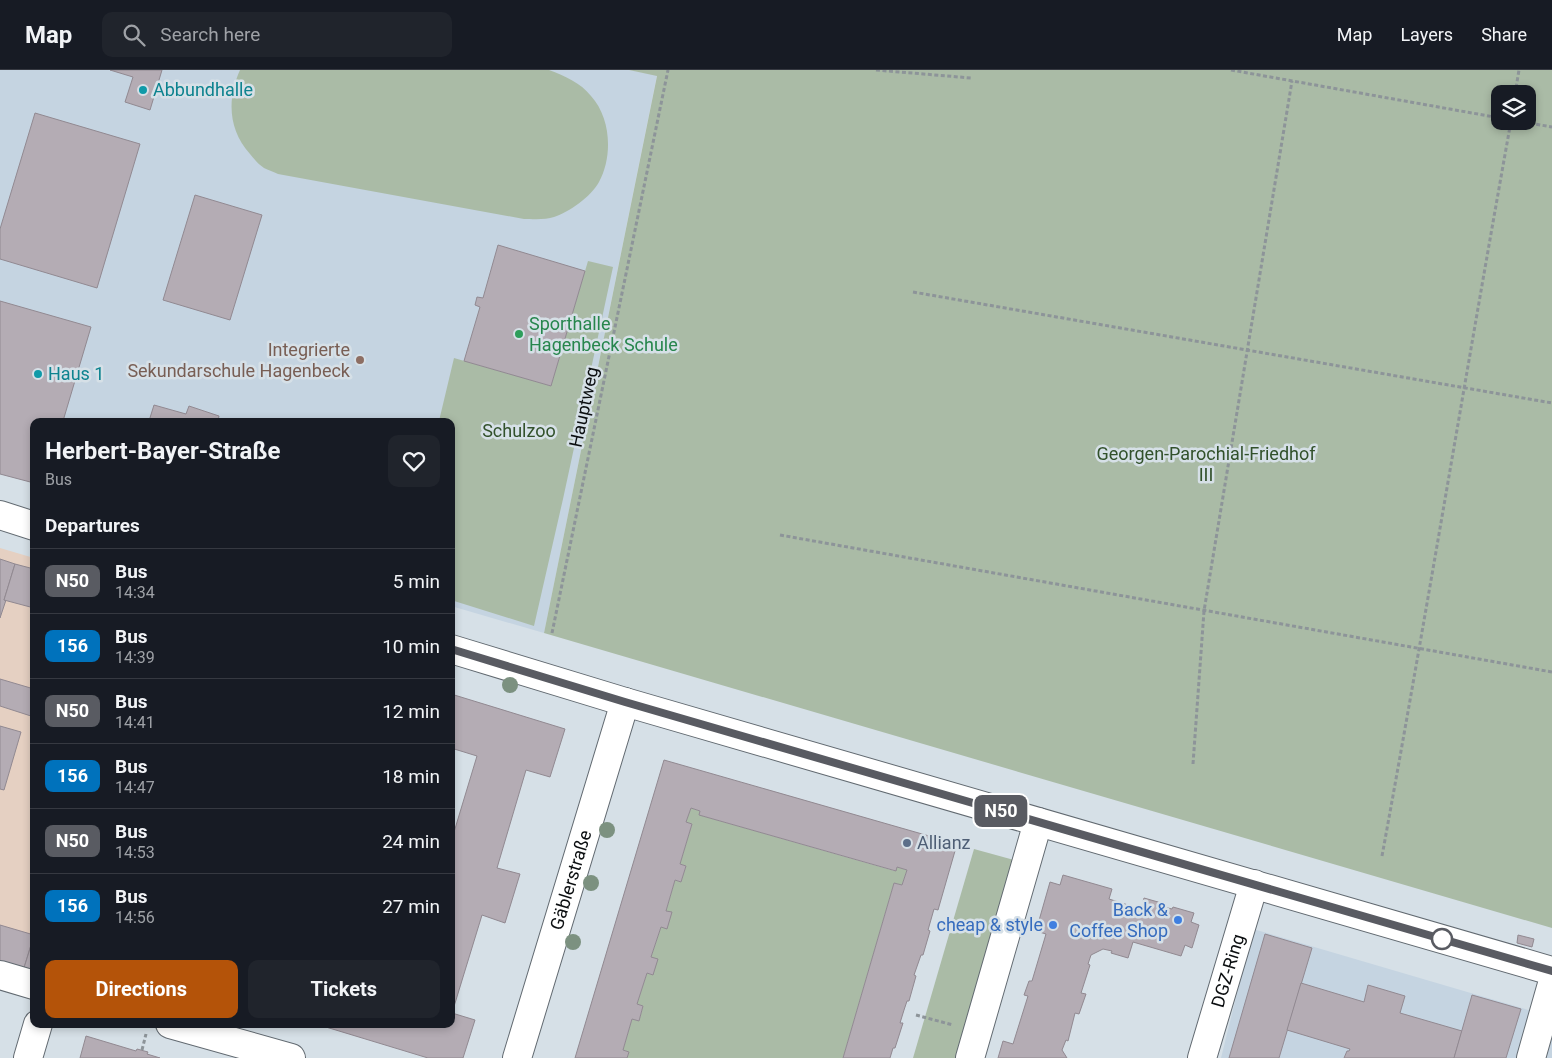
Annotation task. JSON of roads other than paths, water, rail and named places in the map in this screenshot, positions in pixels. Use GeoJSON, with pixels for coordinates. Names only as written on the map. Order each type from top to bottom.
{"type":"FeatureCollection","features":[{"type":"Feature","properties":{"kind":"street"},"geometry":{"type":"LineString","coordinates":[[0,516],[30,525]]}},
{"type":"Feature","properties":{"kind":"street"},"geometry":{"type":"LineString","coordinates":[[455,649],[625,702],[1552,971]]}},
{"type":"Feature","properties":{"kind":"street","name":"Gäblerstraße"},"geometry":{"type":"LineString","coordinates":[[517,1058],[625,702]]}},
{"type":"Feature","properties":{"kind":"street"},"geometry":{"type":"LineString","coordinates":[[970,1058],[1038,822]]}},
{"type":"Feature","properties":{"kind":"street","name":"DGZ-Ring"},"geometry":{"type":"LineString","coordinates":[[1202,1058],[1254,884]]}},
{"type":"Feature","properties":{"kind":"street"},"geometry":{"type":"LineString","coordinates":[[0,975],[30,984]]}},
{"type":"Feature","properties":{"kind":"street"},"geometry":{"type":"LineString","coordinates":[[1531,1058],[1552,984]]}},
{"type":"Feature","properties":{"kind":"street"},"geometry":{"type":"LineString","coordinates":[[28,1058],[37,1028]]}},
{"type":"Feature","properties":{"kind":"street"},"geometry":{"type":"LineString","coordinates":[[162,1028],[291,1058]]}},
{"type":"Feature","properties":{"kind":"place","name":"Abbundhalle"},"geometry":{"type":"Point","coordinates":[143,90]}},
{"type":"Feature","properties":{"kind":"place","name":"Sporthalle Hagenbeck Schule"},"geometry":{"type":"Point","coordinates":[519,334]}},
{"type":"Feature","properties":{"kind":"place","name":"Integrierte Sekundarschule Hagenbeck"},"geometry":{"type":"Point","coordinates":[360,360]}},
{"type":"Feature","properties":{"kind":"place","name":"Haus 1"},"geometry":{"type":"Point","coordinates":[38,374]}},
{"type":"Feature","properties":{"kind":"place","name":"Allianz"},"geometry":{"type":"Point","coordinates":[907,843]}},
{"type":"Feature","properties":{"kind":"place","name":"Back & Coffee Shop"},"geometry":{"type":"Point","coordinates":[1178,920]}},
{"type":"Feature","properties":{"kind":"place","name":"cheap & style"},"geometry":{"type":"Point","coordinates":[1053,925]}},
{"type":"Feature","properties":{"kind":"park label","name":"Schulzoo"},"geometry":{"type":"Point","coordinates":[519,431]}},
{"type":"Feature","properties":{"kind":"park label","name":"Georgen-Parochial-Friedhof III"},"geometry":{"type":"Point","coordinates":[1206,464]}}]}
